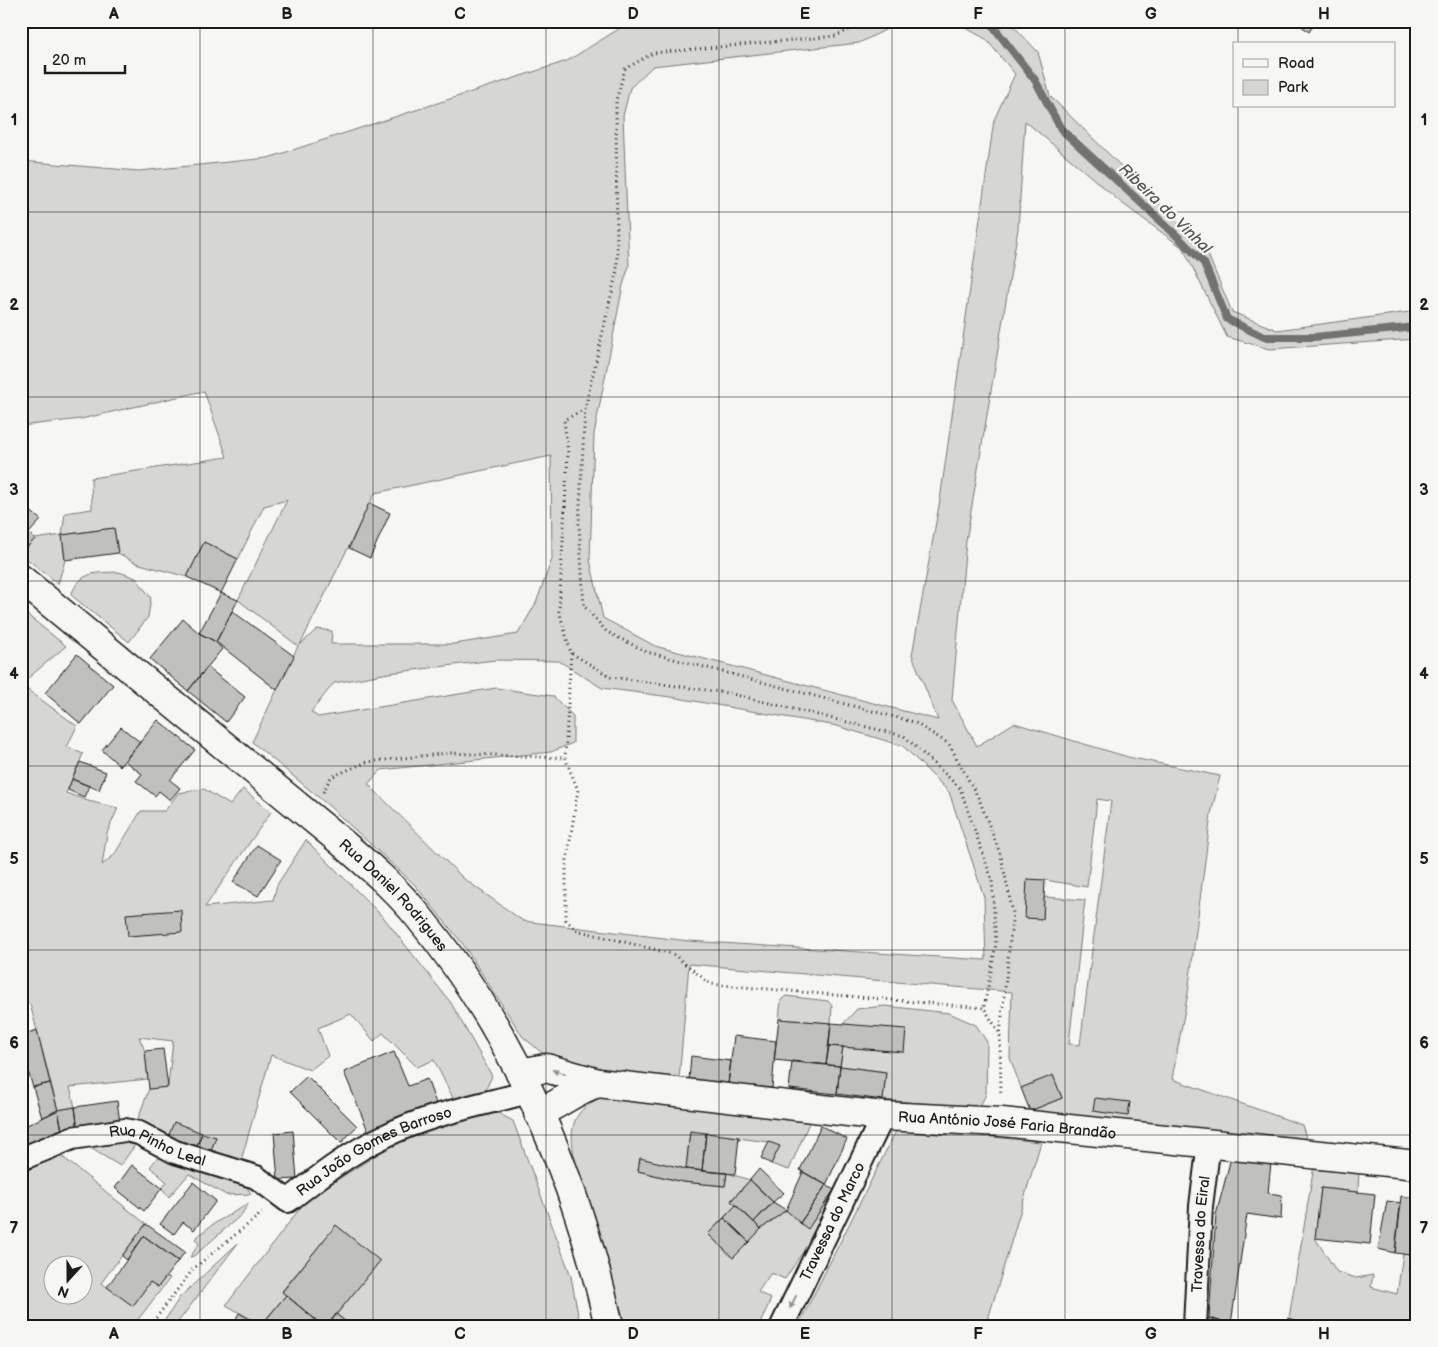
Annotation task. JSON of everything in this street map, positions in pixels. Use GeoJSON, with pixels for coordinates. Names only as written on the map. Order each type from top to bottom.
{"type":"FeatureCollection","features":[{"type":"Feature","properties":{"kind":"street","name":"Rua Daniel Rodrigues"},"geometry":{"type":"LineString","coordinates":[[21,579],[332,834],[384,879],[418,916],[481,1004],[529,1092],[564,1174],[584,1236],[608,1326]]}},
{"type":"Feature","properties":{"kind":"street","name":"Rua António José Faria Brandão"},"geometry":{"type":"LineString","coordinates":[[598,1083],[574,1092],[556,1105],[529,1092],[546,1068],[598,1083],[883,1116],[1002,1122],[1417,1165]]}},
{"type":"Feature","properties":{"kind":"street","name":"Rua João Gomes Barroso"},"geometry":{"type":"LineString","coordinates":[[288,1201],[318,1177],[382,1137],[449,1113],[529,1092]]}},
{"type":"Feature","properties":{"kind":"street","name":"Travessa do Marco"},"geometry":{"type":"LineString","coordinates":[[782,1326],[883,1116]]}},
{"type":"Feature","properties":{"kind":"street","name":"Rua Pinho Leal"},"geometry":{"type":"LineString","coordinates":[[21,1159],[72,1138],[125,1130],[138,1133],[175,1152],[256,1178],[288,1201]]}},
{"type":"Feature","properties":{"kind":"street","name":"Travessa do Eiral"},"geometry":{"type":"LineString","coordinates":[[1195,1326],[1201,1206],[1209,1142]]}},
{"type":"Feature","properties":{"kind":"path"},"geometry":{"type":"LineString","coordinates":[[867,21],[836,36],[654,53],[625,69],[616,100],[617,270],[585,409],[579,524],[584,606],[607,632],[647,652],[914,722],[949,744],[979,799],[1001,856],[1013,913],[1000,1034],[1002,1122]]}},
{"type":"Feature","properties":{"kind":"path"},"geometry":{"type":"LineString","coordinates":[[585,409],[564,420],[568,453],[559,611],[571,652],[565,758],[578,790],[566,866],[566,920],[576,930],[673,954],[710,984],[984,1008]]}},
{"type":"Feature","properties":{"kind":"path"},"geometry":{"type":"LineString","coordinates":[[571,652],[611,677],[728,693],[904,736],[960,788],[992,880],[996,944],[984,1008],[1000,1034]]}},
{"type":"Feature","properties":{"kind":"path"},"geometry":{"type":"LineString","coordinates":[[321,794],[331,778],[367,762],[449,753],[565,758]]}},
{"type":"Feature","properties":{"kind":"path","name":"Rua João Gomes Barroso"},"geometry":{"type":"LineString","coordinates":[[150,1326],[193,1269],[260,1214],[288,1201]]}},
{"type":"Feature","properties":{"kind":"green space"},"geometry":{"type":"Polygon","coordinates":[[[903,21],[859,43],[653,66],[630,88],[623,116],[629,266],[623,285],[594,434],[590,560],[603,618],[655,646],[938,720],[912,655],[940,500],[994,120],[1015,74],[986,39],[953,21],[1009,21],[1038,52],[1050,96],[1206,250],[1232,312],[1277,330],[1417,311],[1417,339],[1269,349],[1227,337],[1183,248],[1123,204],[1025,121],[1018,229],[966,541],[952,700],[977,746],[1014,723],[1128,757],[1220,776],[1211,814],[1188,993],[1172,1079],[1302,1125],[1307,1140],[1030,1111],[1062,1098],[1053,1076],[1021,1088],[1010,1058],[1012,992],[689,964],[679,1080],[593,1069],[547,1057],[523,1037],[462,943],[414,884],[329,806],[252,742],[298,646],[238,600],[287,500],[264,506],[238,559],[204,542],[187,577],[136,563],[118,553],[114,528],[62,535],[65,513],[92,509],[91,478],[227,457],[204,391],[81,419],[21,426],[21,161],[139,171],[268,158],[567,61],[630,22],[903,21]],[[551,456],[375,493],[300,645],[317,629],[332,631],[331,644],[454,644],[518,634],[536,603],[552,559],[551,456]],[[495,660],[389,673],[334,683],[311,712],[318,717],[496,688],[553,696],[573,716],[573,743],[551,752],[381,770],[368,784],[463,878],[523,921],[689,941],[986,960],[984,897],[949,792],[903,746],[837,726],[671,697],[602,688],[559,661],[495,660]],[[1097,799],[1087,887],[1045,880],[1026,918],[1043,919],[1044,897],[1085,900],[1069,1044],[1080,1045],[1111,801],[1097,799]]]}},
{"type":"Feature","properties":{"kind":"green space"},"geometry":{"type":"Polygon","coordinates":[[[62,535],[65,560],[58,584],[21,554],[35,539],[62,535]]]}},
{"type":"Feature","properties":{"kind":"green space"},"geometry":{"type":"Polygon","coordinates":[[[119,572],[136,578],[151,598],[148,617],[129,642],[71,595],[79,581],[90,574],[119,572]]]}},
{"type":"Feature","properties":{"kind":"green space"},"geometry":{"type":"Polygon","coordinates":[[[21,610],[66,646],[21,684],[21,610]]]}},
{"type":"Feature","properties":{"kind":"green space"},"geometry":{"type":"Polygon","coordinates":[[[21,685],[77,726],[67,747],[83,754],[66,793],[88,801],[118,808],[107,833],[102,865],[114,855],[141,811],[165,811],[178,793],[204,789],[230,805],[243,789],[271,812],[205,907],[273,900],[277,885],[306,840],[384,918],[451,1003],[492,1076],[485,1091],[455,1102],[434,1060],[417,1067],[383,1033],[374,1041],[351,1014],[318,1028],[328,1056],[310,1070],[271,1055],[240,1164],[209,1156],[216,1137],[167,1140],[156,1135],[137,1121],[149,1089],[168,1086],[173,1041],[139,1037],[145,1051],[148,1079],[70,1087],[75,1107],[58,1110],[30,1004],[21,1006],[21,685]]]}},
{"type":"Feature","properties":{"kind":"green space"},"geometry":{"type":"Polygon","coordinates":[[[786,996],[828,1001],[832,1006],[831,1023],[779,1019],[781,1000],[786,996]]]}},
{"type":"Feature","properties":{"kind":"green space"},"geometry":{"type":"Polygon","coordinates":[[[885,1006],[949,1013],[976,1025],[987,1042],[986,1094],[979,1108],[883,1100],[886,1072],[840,1066],[843,1047],[904,1052],[843,1024],[857,1009],[885,1006]]]}},
{"type":"Feature","properties":{"kind":"green space"},"geometry":{"type":"Polygon","coordinates":[[[602,1097],[811,1118],[789,1170],[771,1164],[779,1147],[769,1142],[690,1132],[686,1169],[640,1159],[638,1171],[683,1182],[725,1186],[727,1173],[750,1180],[731,1200],[736,1205],[708,1234],[733,1258],[761,1229],[786,1210],[808,1228],[834,1190],[822,1223],[785,1279],[771,1273],[758,1292],[771,1299],[759,1326],[626,1326],[574,1156],[572,1136],[575,1120],[585,1107],[602,1097]]]}},
{"type":"Feature","properties":{"kind":"green space"},"geometry":{"type":"Polygon","coordinates":[[[498,1113],[513,1121],[571,1276],[580,1326],[351,1326],[336,1314],[336,1226],[282,1291],[286,1295],[261,1325],[226,1305],[307,1199],[397,1142],[475,1116],[498,1113]]]}},
{"type":"Feature","properties":{"kind":"green space"},"geometry":{"type":"Polygon","coordinates":[[[898,1127],[1041,1142],[986,1326],[798,1326],[898,1127]]]}},
{"type":"Feature","properties":{"kind":"green space"},"geometry":{"type":"Polygon","coordinates":[[[102,1139],[138,1141],[120,1166],[82,1143],[102,1139]]]}},
{"type":"Feature","properties":{"kind":"green space"},"geometry":{"type":"Polygon","coordinates":[[[54,1150],[146,1224],[101,1283],[133,1305],[150,1282],[158,1287],[166,1277],[170,1278],[133,1326],[28,1326],[21,1322],[21,1170],[54,1150]]]}},
{"type":"Feature","properties":{"kind":"green space"},"geometry":{"type":"Polygon","coordinates":[[[162,1152],[243,1180],[251,1194],[226,1195],[189,1174],[169,1197],[162,1188],[167,1182],[150,1167],[162,1152]]]}},
{"type":"Feature","properties":{"kind":"green space"},"geometry":{"type":"Polygon","coordinates":[[[1314,1166],[1359,1170],[1358,1192],[1321,1188],[1315,1238],[1337,1272],[1356,1278],[1373,1275],[1371,1287],[1397,1294],[1403,1254],[1411,1255],[1409,1270],[1417,1271],[1417,1326],[1357,1326],[1347,1324],[1346,1326],[1312,1326],[1289,1318],[1314,1166]]]}},
{"type":"Feature","properties":{"kind":"green space"},"geometry":{"type":"Polygon","coordinates":[[[249,1203],[241,1215],[194,1256],[190,1257],[199,1244],[195,1239],[201,1233],[249,1203]]]}},
{"type":"Feature","properties":{"kind":"green space"},"geometry":{"type":"Polygon","coordinates":[[[238,1243],[175,1326],[161,1326],[180,1297],[238,1243]]]}},
{"type":"Feature","properties":{"kind":"building"},"geometry":{"type":"Polygon","coordinates":[[[1300,21],[1316,21],[1309,32],[1299,24],[1300,21]]]}},
{"type":"Feature","properties":{"kind":"building"},"geometry":{"type":"Polygon","coordinates":[[[21,503],[41,520],[29,533],[35,539],[21,553],[21,503]]]}},
{"type":"Feature","properties":{"kind":"building"},"geometry":{"type":"Polygon","coordinates":[[[369,503],[390,513],[370,558],[349,548],[369,503]]]}},
{"type":"Feature","properties":{"kind":"building"},"geometry":{"type":"Polygon","coordinates":[[[114,528],[118,553],[65,560],[62,535],[114,528]]]}},
{"type":"Feature","properties":{"kind":"building"},"geometry":{"type":"Polygon","coordinates":[[[204,542],[238,559],[221,593],[187,577],[204,542]]]}},
{"type":"Feature","properties":{"kind":"building"},"geometry":{"type":"Polygon","coordinates":[[[221,593],[238,600],[216,642],[199,633],[221,593]]]}},
{"type":"Feature","properties":{"kind":"building"},"geometry":{"type":"Polygon","coordinates":[[[232,611],[294,656],[277,690],[216,642],[232,611]]]}},
{"type":"Feature","properties":{"kind":"building"},"geometry":{"type":"Polygon","coordinates":[[[183,619],[199,633],[216,642],[222,649],[188,691],[150,659],[183,619]]]}},
{"type":"Feature","properties":{"kind":"building"},"geometry":{"type":"Polygon","coordinates":[[[77,654],[113,685],[81,724],[45,693],[77,654]]]}},
{"type":"Feature","properties":{"kind":"building"},"geometry":{"type":"Polygon","coordinates":[[[207,667],[245,697],[226,722],[188,691],[207,667]]]}},
{"type":"Feature","properties":{"kind":"building"},"geometry":{"type":"Polygon","coordinates":[[[158,720],[195,750],[170,780],[180,788],[170,800],[159,791],[155,796],[136,781],[142,774],[125,761],[158,720]]]}},
{"type":"Feature","properties":{"kind":"building"},"geometry":{"type":"Polygon","coordinates":[[[121,727],[140,742],[120,766],[102,750],[121,727]]]}},
{"type":"Feature","properties":{"kind":"building"},"geometry":{"type":"Polygon","coordinates":[[[80,762],[106,772],[99,790],[72,779],[80,762]]]}},
{"type":"Feature","properties":{"kind":"building"},"geometry":{"type":"Polygon","coordinates":[[[72,779],[89,786],[84,797],[68,790],[72,779]]]}},
{"type":"Feature","properties":{"kind":"building"},"geometry":{"type":"Polygon","coordinates":[[[257,845],[281,860],[258,896],[233,882],[257,845]]]}},
{"type":"Feature","properties":{"kind":"building"},"geometry":{"type":"Polygon","coordinates":[[[1027,879],[1045,880],[1043,919],[1025,918],[1027,879]]]}},
{"type":"Feature","properties":{"kind":"building"},"geometry":{"type":"Polygon","coordinates":[[[181,910],[182,932],[128,936],[126,914],[181,910]]]}},
{"type":"Feature","properties":{"kind":"building"},"geometry":{"type":"Polygon","coordinates":[[[779,1019],[831,1023],[826,1065],[774,1060],[779,1019]]]}},
{"type":"Feature","properties":{"kind":"building"},"geometry":{"type":"Polygon","coordinates":[[[831,1023],[906,1029],[904,1052],[829,1046],[831,1023]]]}},
{"type":"Feature","properties":{"kind":"building"},"geometry":{"type":"Polygon","coordinates":[[[37,1030],[50,1083],[33,1087],[21,1049],[21,1035],[37,1030]]]}},
{"type":"Feature","properties":{"kind":"building"},"geometry":{"type":"Polygon","coordinates":[[[734,1036],[776,1041],[772,1088],[728,1084],[734,1036]]]}},
{"type":"Feature","properties":{"kind":"building"},"geometry":{"type":"Polygon","coordinates":[[[829,1046],[843,1047],[840,1066],[826,1065],[829,1046]]]}},
{"type":"Feature","properties":{"kind":"building"},"geometry":{"type":"Polygon","coordinates":[[[163,1049],[168,1087],[149,1089],[145,1051],[163,1049]]]}},
{"type":"Feature","properties":{"kind":"building"},"geometry":{"type":"Polygon","coordinates":[[[394,1052],[408,1086],[427,1079],[437,1106],[369,1133],[344,1072],[394,1052]]]}},
{"type":"Feature","properties":{"kind":"building"},"geometry":{"type":"Polygon","coordinates":[[[691,1056],[731,1061],[728,1084],[689,1081],[691,1056]]]}},
{"type":"Feature","properties":{"kind":"building"},"geometry":{"type":"Polygon","coordinates":[[[792,1061],[840,1066],[837,1094],[789,1089],[792,1061]]]}},
{"type":"Feature","properties":{"kind":"building"},"geometry":{"type":"Polygon","coordinates":[[[840,1066],[886,1072],[883,1100],[837,1094],[840,1066]]]}},
{"type":"Feature","properties":{"kind":"building"},"geometry":{"type":"Polygon","coordinates":[[[1053,1075],[1062,1098],[1030,1111],[1021,1088],[1053,1075]]]}},
{"type":"Feature","properties":{"kind":"building"},"geometry":{"type":"Polygon","coordinates":[[[307,1076],[357,1126],[341,1143],[290,1092],[307,1076]]]}},
{"type":"Feature","properties":{"kind":"building"},"geometry":{"type":"Polygon","coordinates":[[[50,1083],[58,1110],[42,1118],[33,1087],[50,1083]]]}},
{"type":"Feature","properties":{"kind":"building"},"geometry":{"type":"Polygon","coordinates":[[[1095,1098],[1130,1102],[1128,1116],[1093,1111],[1095,1098]]]}},
{"type":"Feature","properties":{"kind":"building"},"geometry":{"type":"Polygon","coordinates":[[[117,1101],[120,1123],[78,1130],[75,1107],[117,1101]]]}},
{"type":"Feature","properties":{"kind":"building"},"geometry":{"type":"Polygon","coordinates":[[[75,1107],[78,1130],[63,1135],[58,1110],[75,1107]]]}},
{"type":"Feature","properties":{"kind":"building"},"geometry":{"type":"Polygon","coordinates":[[[58,1110],[63,1135],[26,1150],[21,1140],[21,1128],[58,1110]]]}},
{"type":"Feature","properties":{"kind":"building"},"geometry":{"type":"Polygon","coordinates":[[[174,1122],[202,1133],[195,1151],[167,1140],[174,1122]]]}},
{"type":"Feature","properties":{"kind":"building"},"geometry":{"type":"Polygon","coordinates":[[[821,1126],[847,1139],[826,1185],[800,1170],[821,1126]]]}},
{"type":"Feature","properties":{"kind":"building"},"geometry":{"type":"Polygon","coordinates":[[[293,1131],[297,1179],[278,1180],[274,1133],[293,1131]]]}},
{"type":"Feature","properties":{"kind":"building"},"geometry":{"type":"Polygon","coordinates":[[[690,1131],[706,1133],[702,1171],[686,1169],[690,1131]]]}},
{"type":"Feature","properties":{"kind":"building"},"geometry":{"type":"Polygon","coordinates":[[[202,1133],[216,1137],[209,1156],[195,1151],[202,1133]]]}},
{"type":"Feature","properties":{"kind":"building"},"geometry":{"type":"Polygon","coordinates":[[[706,1133],[739,1137],[735,1174],[702,1171],[706,1133]]]}},
{"type":"Feature","properties":{"kind":"building"},"geometry":{"type":"Polygon","coordinates":[[[769,1142],[780,1146],[771,1164],[761,1158],[769,1142]]]}},
{"type":"Feature","properties":{"kind":"building"},"geometry":{"type":"Polygon","coordinates":[[[640,1158],[686,1169],[727,1173],[725,1186],[683,1182],[638,1171],[640,1158]]]}},
{"type":"Feature","properties":{"kind":"building"},"geometry":{"type":"Polygon","coordinates":[[[1231,1158],[1271,1162],[1268,1193],[1282,1195],[1281,1219],[1247,1214],[1231,1324],[1209,1318],[1216,1215],[1231,1158]]]}},
{"type":"Feature","properties":{"kind":"building"},"geometry":{"type":"Polygon","coordinates":[[[132,1165],[162,1188],[144,1211],[115,1188],[132,1165]]]}},
{"type":"Feature","properties":{"kind":"building"},"geometry":{"type":"Polygon","coordinates":[[[759,1169],[784,1193],[773,1202],[750,1180],[759,1169]]]}},
{"type":"Feature","properties":{"kind":"building"},"geometry":{"type":"Polygon","coordinates":[[[803,1172],[826,1185],[800,1223],[786,1210],[803,1172]]]}},
{"type":"Feature","properties":{"kind":"building"},"geometry":{"type":"Polygon","coordinates":[[[750,1180],[773,1202],[754,1222],[731,1201],[750,1180]]]}},
{"type":"Feature","properties":{"kind":"building"},"geometry":{"type":"Polygon","coordinates":[[[193,1182],[216,1201],[194,1230],[183,1222],[174,1234],[160,1224],[193,1182]]]}},
{"type":"Feature","properties":{"kind":"building"},"geometry":{"type":"Polygon","coordinates":[[[826,1185],[834,1190],[808,1229],[800,1223],[826,1185]]]}},
{"type":"Feature","properties":{"kind":"building"},"geometry":{"type":"Polygon","coordinates":[[[1321,1188],[1375,1194],[1370,1244],[1315,1238],[1321,1188]]]}},
{"type":"Feature","properties":{"kind":"building"},"geometry":{"type":"Polygon","coordinates":[[[1401,1196],[1417,1198],[1417,1271],[1409,1270],[1411,1255],[1395,1253],[1401,1196]]]}},
{"type":"Feature","properties":{"kind":"building"},"geometry":{"type":"Polygon","coordinates":[[[1387,1201],[1401,1203],[1395,1253],[1378,1249],[1387,1201]]]}},
{"type":"Feature","properties":{"kind":"building"},"geometry":{"type":"Polygon","coordinates":[[[773,1202],[786,1210],[761,1229],[754,1222],[773,1202]]]}},
{"type":"Feature","properties":{"kind":"building"},"geometry":{"type":"Polygon","coordinates":[[[736,1205],[761,1229],[749,1242],[724,1218],[736,1205]]]}},
{"type":"Feature","properties":{"kind":"building"},"geometry":{"type":"Polygon","coordinates":[[[724,1218],[749,1242],[733,1258],[708,1234],[724,1218]]]}},
{"type":"Feature","properties":{"kind":"building"},"geometry":{"type":"Polygon","coordinates":[[[146,1224],[185,1252],[178,1261],[144,1236],[127,1260],[122,1256],[146,1224]]]}},
{"type":"Feature","properties":{"kind":"building"},"geometry":{"type":"Polygon","coordinates":[[[336,1225],[380,1261],[327,1326],[323,1326],[282,1292],[336,1225]]]}},
{"type":"Feature","properties":{"kind":"building"},"geometry":{"type":"Polygon","coordinates":[[[144,1236],[178,1261],[158,1287],[150,1282],[133,1306],[107,1287],[144,1236]]]}},
{"type":"Feature","properties":{"kind":"building"},"geometry":{"type":"Polygon","coordinates":[[[286,1295],[323,1326],[261,1326],[286,1295]]]}},
{"type":"Feature","properties":{"kind":"building"},"geometry":{"type":"Polygon","coordinates":[[[239,1313],[261,1325],[232,1326],[239,1313]]]}},
{"type":"Feature","properties":{"kind":"building"},"geometry":{"type":"Polygon","coordinates":[[[336,1314],[351,1326],[327,1326],[336,1314]]]}},
{"type":"Feature","properties":{"kind":"building"},"geometry":{"type":"Polygon","coordinates":[[[1209,1318],[1224,1324],[1224,1326],[1206,1326],[1209,1318]]]}},
{"type":"Feature","properties":{"kind":"building"},"geometry":{"type":"Polygon","coordinates":[[[1289,1318],[1312,1326],[1287,1326],[1289,1318]]]}},
{"type":"Feature","properties":{"kind":"waterway","name":"Ribeira do Vinhal"},"geometry":{"type":"LineString","coordinates":[[989,21],[1035,80],[1061,129],[1204,263],[1227,319],[1264,337],[1314,337],[1417,327]]}}]}
